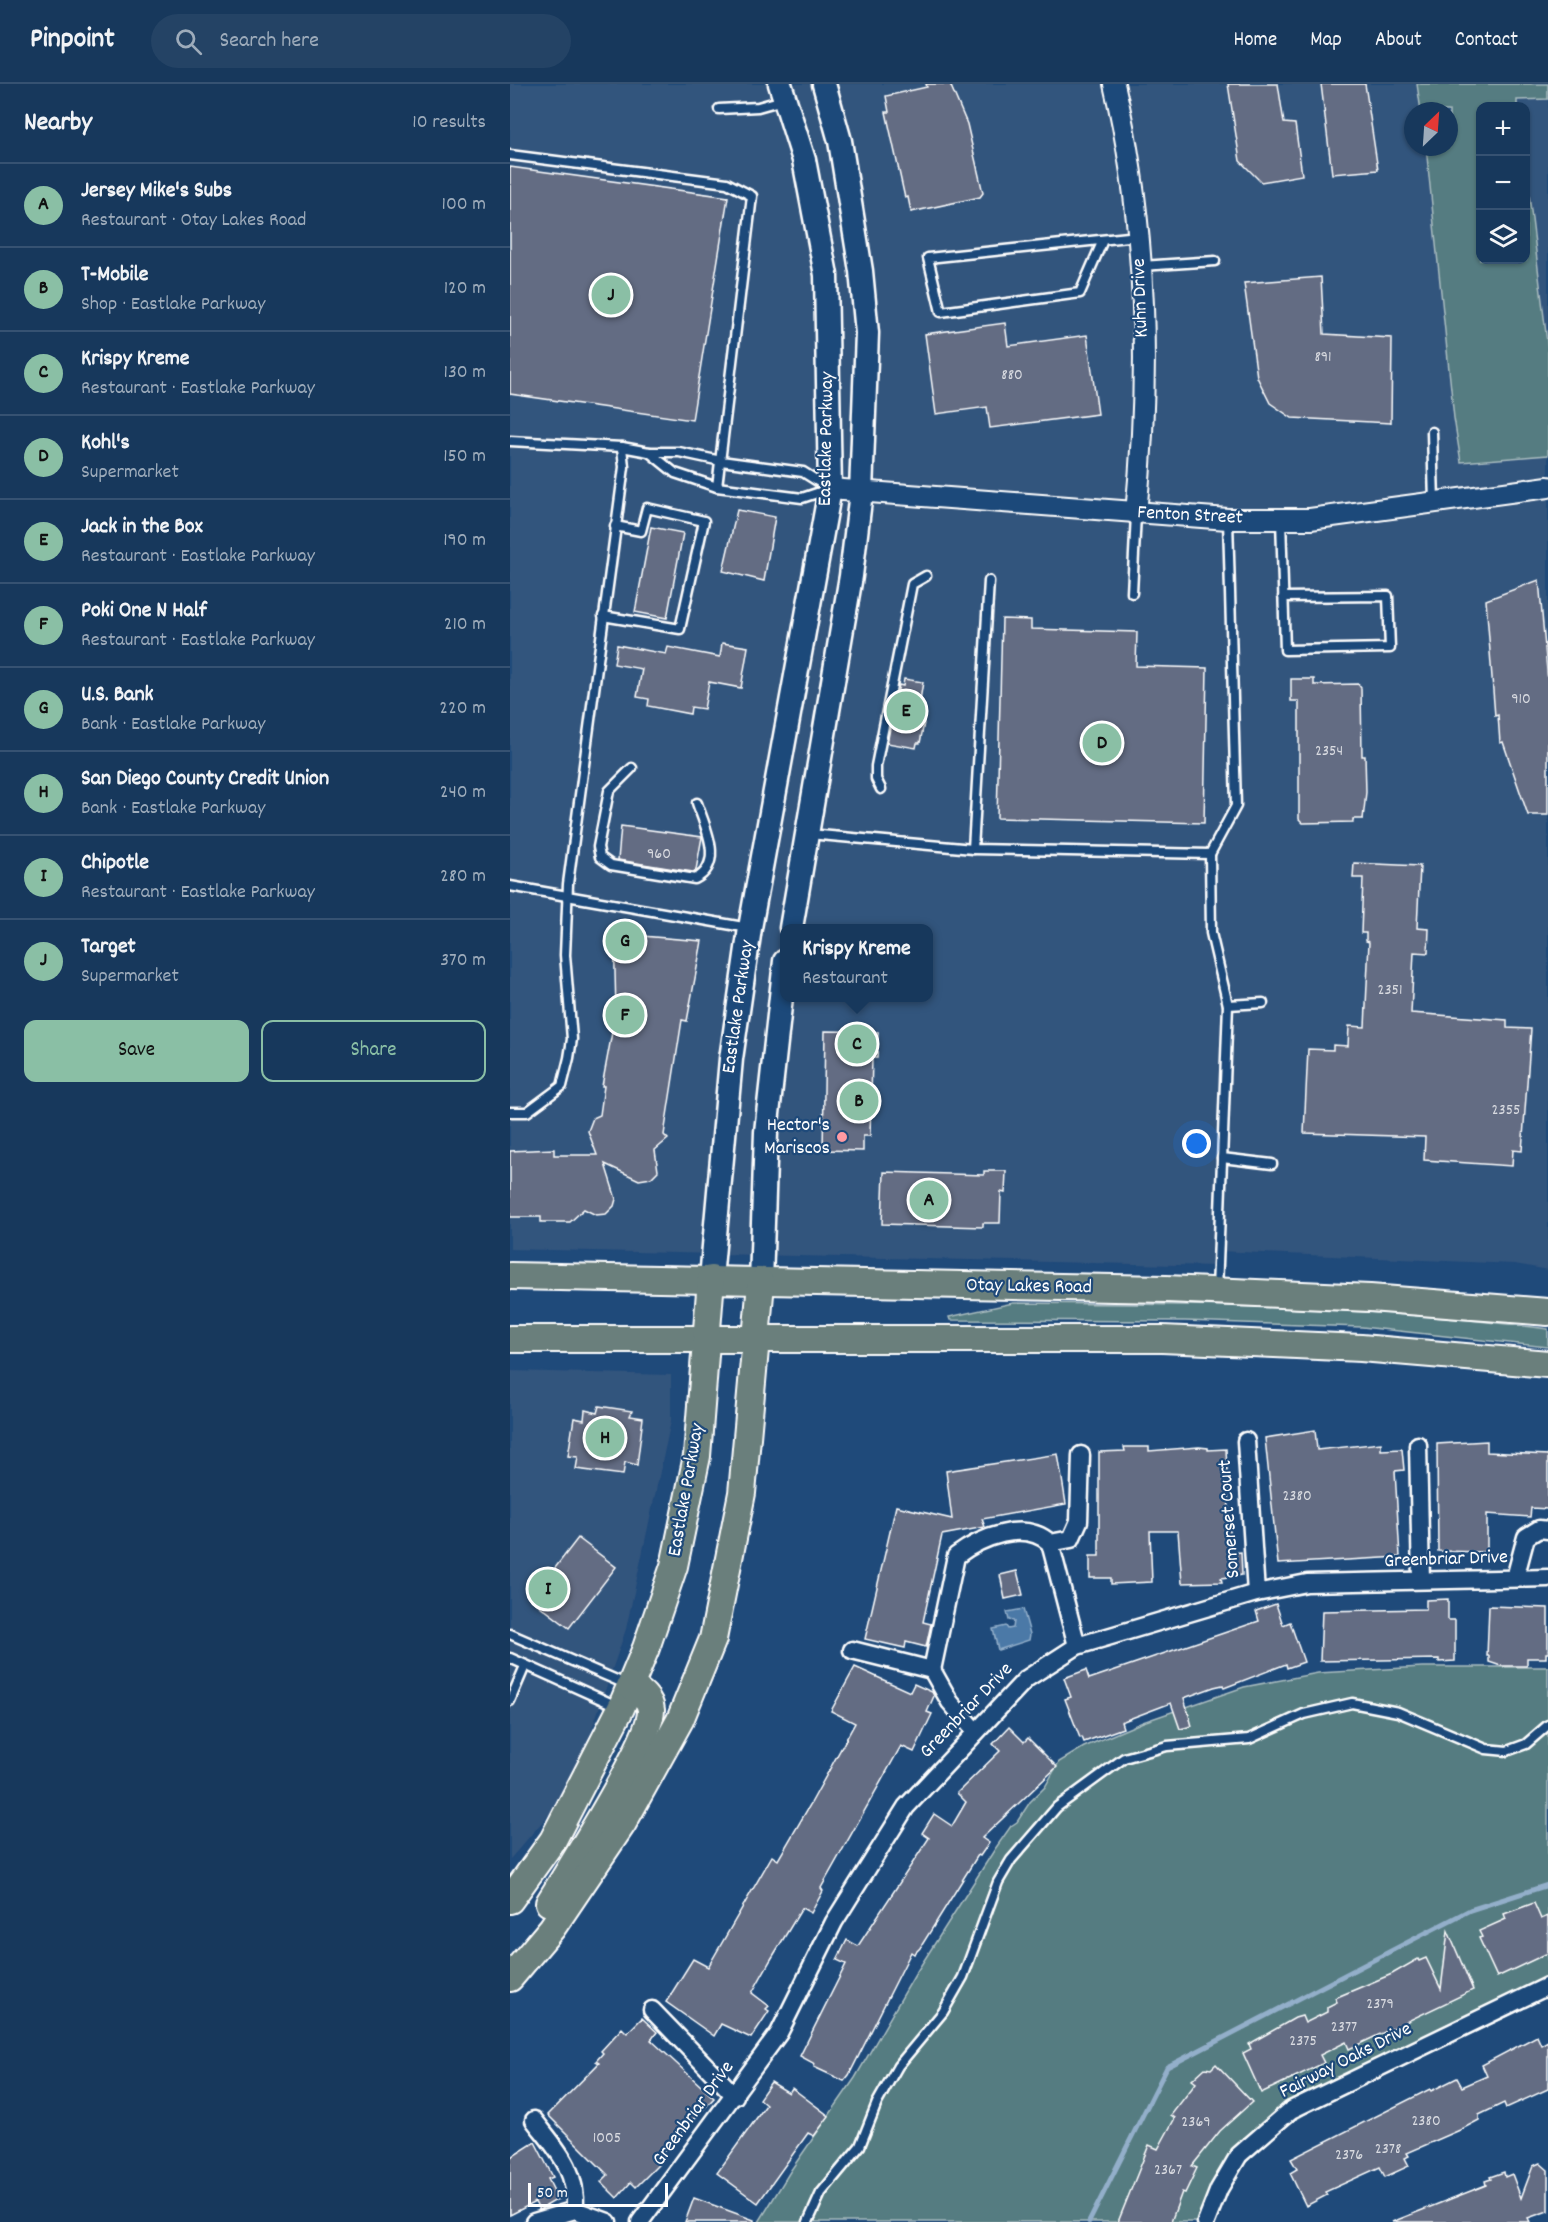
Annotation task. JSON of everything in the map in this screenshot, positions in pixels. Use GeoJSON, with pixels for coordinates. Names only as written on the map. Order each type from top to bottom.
{"type":"FeatureCollection","features":[{"type":"Feature","properties":{"kind":"main road","name":"Eastlake Parkway"},"geometry":{"type":"LineString","coordinates":[[792,924],[852,576],[861,492],[867,333],[863,291],[840,141],[824,84]]}},
{"type":"Feature","properties":{"kind":"main road","name":"Eastlake Parkway"},"geometry":{"type":"LineString","coordinates":[[510,1900],[553,1840],[626,1697],[674,1566],[697,1456],[731,1059],[750,928],[830,489],[826,275],[804,160],[783,92]]}},
{"type":"Feature","properties":{"kind":"main road","name":"Eastlake Parkway"},"geometry":{"type":"LineString","coordinates":[[510,1978],[557,1921],[623,1823],[680,1720],[713,1639],[741,1493],[761,1283],[766,1132],[780,1002]]}},
{"type":"Feature","properties":{"kind":"main road","name":"Otay Lakes Road"},"geometry":{"type":"LineString","coordinates":[[510,1276],[1216,1291],[1370,1298],[1548,1312]]}},
{"type":"Feature","properties":{"kind":"main road"},"geometry":{"type":"LineString","coordinates":[[510,1339],[707,1341],[1162,1339],[1361,1348],[1548,1364]]}},
{"type":"Feature","properties":{"kind":"main road"},"geometry":{"type":"LineString","coordinates":[[533,1948],[549,1903],[620,1783],[648,1724],[650,1704],[626,1697]]}},
{"type":"Feature","properties":{"kind":"street","name":"Kuhn Drive"},"geometry":{"type":"LineString","coordinates":[[1114,84],[1123,121],[1142,266],[1143,438],[1136,514]]}},
{"type":"Feature","properties":{"kind":"street","name":"Fenton Street"},"geometry":{"type":"LineString","coordinates":[[830,489],[1136,514],[1228,519],[1310,519],[1548,486]]}},
{"type":"Feature","properties":{"kind":"street","name":"Somerset Court"},"geometry":{"type":"LineString","coordinates":[[1246,1442],[1256,1593]]}},
{"type":"Feature","properties":{"kind":"street"},"geometry":{"type":"LineString","coordinates":[[1418,1445],[1421,1580]]}},
{"type":"Feature","properties":{"kind":"street"},"geometry":{"type":"LineString","coordinates":[[1050,1543],[1071,1539],[1079,1521],[1081,1455]]}},
{"type":"Feature","properties":{"kind":"street"},"geometry":{"type":"LineString","coordinates":[[1515,1578],[1527,1537],[1539,1529],[1548,1530]]}},
{"type":"Feature","properties":{"kind":"street"},"geometry":{"type":"LineString","coordinates":[[975,1731],[950,1702],[932,1670],[956,1556],[973,1545],[1012,1532],[1030,1530],[1050,1543],[1077,1646]]}},
{"type":"Feature","properties":{"kind":"street","name":"Greenbriar Drive"},"geometry":{"type":"LineString","coordinates":[[640,2222],[735,2096],[779,2033],[834,1922],[906,1807],[1026,1679],[1077,1646],[1256,1593],[1307,1583],[1375,1584],[1421,1580],[1548,1578]]}},
{"type":"Feature","properties":{"kind":"street"},"geometry":{"type":"LineString","coordinates":[[852,1650],[932,1670]]}},
{"type":"Feature","properties":{"kind":"street","name":"Fairway Oaks Drive"},"geometry":{"type":"LineString","coordinates":[[1206,2222],[1218,2189],[1239,2155],[1291,2110],[1548,1986]]}},
{"type":"Feature","properties":{"kind":"street"},"geometry":{"type":"LineString","coordinates":[[652,2010],[735,2096]]}},
{"type":"Feature","properties":{"kind":"street"},"geometry":{"type":"LineString","coordinates":[[534,2121],[566,2161],[576,2189],[575,2210]]}},
{"type":"Feature","properties":{"kind":"street"},"geometry":{"type":"LineString","coordinates":[[534,2222],[575,2210],[608,2222]]}},
{"type":"Feature","properties":{"kind":"lane"},"geometry":{"type":"LineString","coordinates":[[719,109],[758,107],[783,92]]}},
{"type":"Feature","properties":{"kind":"lane"},"geometry":{"type":"LineString","coordinates":[[510,155],[727,183],[752,196],[717,487]]}},
{"type":"Feature","properties":{"kind":"lane"},"geometry":{"type":"LineString","coordinates":[[1103,240],[1080,293],[941,312],[928,258],[1138,236]]}},
{"type":"Feature","properties":{"kind":"lane"},"geometry":{"type":"LineString","coordinates":[[1142,266],[1215,261]]}},
{"type":"Feature","properties":{"kind":"lane"},"geometry":{"type":"LineString","coordinates":[[1432,432],[1434,502]]}},
{"type":"Feature","properties":{"kind":"lane"},"geometry":{"type":"LineString","coordinates":[[510,441],[622,447],[650,452],[679,452],[721,461],[804,472],[830,489]]}},
{"type":"Feature","properties":{"kind":"lane"},"geometry":{"type":"LineString","coordinates":[[510,1112],[527,1112],[562,1086],[569,1058],[572,1039],[565,955],[567,897],[624,467],[622,447]]}},
{"type":"Feature","properties":{"kind":"lane"},"geometry":{"type":"LineString","coordinates":[[650,452],[675,473],[717,487],[802,498],[830,489]]}},
{"type":"Feature","properties":{"kind":"lane"},"geometry":{"type":"LineString","coordinates":[[603,616],[680,629],[704,521],[647,508],[641,531],[615,526]]}},
{"type":"Feature","properties":{"kind":"lane"},"geometry":{"type":"LineString","coordinates":[[1132,593],[1136,514]]}},
{"type":"Feature","properties":{"kind":"lane"},"geometry":{"type":"LineString","coordinates":[[1216,1291],[1228,1005],[1211,933],[1210,854],[1236,806],[1228,519]]}},
{"type":"Feature","properties":{"kind":"lane"},"geometry":{"type":"LineString","coordinates":[[1281,519],[1283,597],[1285,650],[1390,648],[1388,596],[1283,597]]}},
{"type":"Feature","properties":{"kind":"lane"},"geometry":{"type":"LineString","coordinates":[[881,789],[876,779],[876,766],[912,584],[926,576]]}},
{"type":"Feature","properties":{"kind":"lane"},"geometry":{"type":"LineString","coordinates":[[973,849],[989,581]]}},
{"type":"Feature","properties":{"kind":"lane"},"geometry":{"type":"LineString","coordinates":[[632,768],[609,791],[598,848],[600,857],[611,865],[695,879],[705,874],[711,864],[710,843],[696,803]]}},
{"type":"Feature","properties":{"kind":"lane"},"geometry":{"type":"LineString","coordinates":[[807,834],[973,849],[1210,854]]}},
{"type":"Feature","properties":{"kind":"lane"},"geometry":{"type":"LineString","coordinates":[[510,886],[750,928]]}},
{"type":"Feature","properties":{"kind":"lane"},"geometry":{"type":"LineString","coordinates":[[1228,1005],[1263,1003]]}},
{"type":"Feature","properties":{"kind":"lane"},"geometry":{"type":"LineString","coordinates":[[1222,1158],[1272,1164]]}},
{"type":"Feature","properties":{"kind":"lane"},"geometry":{"type":"LineString","coordinates":[[510,1634],[626,1697]]}},
{"type":"Feature","properties":{"kind":"lane"},"geometry":{"type":"LineString","coordinates":[[510,1658],[525,1666],[626,1697]]}},
{"type":"Feature","properties":{"kind":"lane"},"geometry":{"type":"LineString","coordinates":[[510,1701],[525,1666]]}},
{"type":"Feature","properties":{"kind":"lane"},"geometry":{"type":"LineString","coordinates":[[808,2222],[821,2193],[860,2146],[877,2103],[898,2066],[943,2012],[958,1986],[975,1950],[998,1882],[1011,1860],[1057,1807],[1125,1758],[1159,1747],[1249,1739],[1304,1714],[1352,1703],[1398,1712],[1463,1741],[1507,1752],[1526,1744],[1548,1725]]}},
{"type":"Feature","properties":{"kind":"shaded area"},"geometry":{"type":"Polygon","coordinates":[[[510,84],[1548,84],[1548,1270],[1515,1264],[1219,1251],[1218,1266],[510,1249],[510,84]]]}},
{"type":"Feature","properties":{"kind":"shaded area"},"geometry":{"type":"Polygon","coordinates":[[[510,1371],[671,1375],[671,1421],[626,1629],[572,1788],[510,1859],[510,1371]]]}},
{"type":"Feature","properties":{"kind":"shaded area"},"geometry":{"type":"Polygon","coordinates":[[[1023,1609],[1030,1634],[1029,1640],[998,1650],[993,1629],[1006,1626],[1008,1629],[1013,1628],[1014,1621],[1009,1620],[1007,1612],[1023,1609]]]}},
{"type":"Feature","properties":{"kind":"green space"},"geometry":{"type":"Polygon","coordinates":[[[1417,84],[1548,84],[1548,99],[1476,102],[1476,264],[1530,264],[1530,203],[1548,350],[1548,455],[1461,462],[1454,418],[1427,156],[1458,156],[1458,102],[1420,102],[1417,84]]]}},
{"type":"Feature","properties":{"kind":"green space"},"geometry":{"type":"Polygon","coordinates":[[[1013,1303],[1281,1308],[1415,1315],[1548,1329],[1548,1347],[1362,1327],[1185,1321],[950,1320],[949,1317],[1013,1303]]]}},
{"type":"Feature","properties":{"kind":"green space"},"geometry":{"type":"Polygon","coordinates":[[[1422,1667],[1548,1667],[1548,1992],[1516,2012],[1308,2112],[1292,2122],[1263,2145],[1238,2172],[1221,2204],[1215,2222],[759,2222],[791,2170],[855,2078],[916,1973],[995,1849],[1030,1802],[1045,1787],[1059,1762],[1084,1747],[1143,1722],[1244,1687],[1318,1673],[1422,1667]]]}},
{"type":"Feature","properties":{"kind":"building"},"geometry":{"type":"Polygon","coordinates":[[[926,84],[950,84],[967,124],[983,193],[980,197],[911,212],[908,197],[905,198],[886,112],[889,112],[886,96],[927,87],[926,84]]]}},
{"type":"Feature","properties":{"kind":"building"},"geometry":{"type":"Polygon","coordinates":[[[1228,84],[1278,84],[1284,123],[1295,124],[1302,175],[1261,182],[1240,161],[1228,84]]]}},
{"type":"Feature","properties":{"kind":"building"},"geometry":{"type":"Polygon","coordinates":[[[1321,84],[1365,84],[1378,170],[1332,174],[1321,84]]]}},
{"type":"Feature","properties":{"kind":"building"},"geometry":{"type":"Polygon","coordinates":[[[510,167],[728,197],[692,420],[510,394],[510,167]]]}},
{"type":"Feature","properties":{"kind":"building"},"geometry":{"type":"Polygon","coordinates":[[[1321,277],[1324,334],[1392,338],[1391,423],[1292,418],[1270,403],[1257,377],[1244,283],[1321,277]]]}},
{"type":"Feature","properties":{"kind":"building"},"geometry":{"type":"Polygon","coordinates":[[[1005,323],[1008,346],[1087,335],[1098,414],[990,428],[987,407],[936,414],[925,334],[1005,323]]]}},
{"type":"Feature","properties":{"kind":"building"},"geometry":{"type":"Polygon","coordinates":[[[737,510],[775,517],[764,581],[723,571],[737,510]]]}},
{"type":"Feature","properties":{"kind":"building"},"geometry":{"type":"Polygon","coordinates":[[[651,527],[683,533],[667,618],[635,612],[651,527]]]}},
{"type":"Feature","properties":{"kind":"building"},"geometry":{"type":"Polygon","coordinates":[[[1539,580],[1548,682],[1548,815],[1528,815],[1503,742],[1500,743],[1498,715],[1495,716],[1486,600],[1539,580]]]}},
{"type":"Feature","properties":{"kind":"building"},"geometry":{"type":"Polygon","coordinates":[[[1002,619],[1031,620],[1031,629],[1137,632],[1136,666],[1207,668],[1204,823],[997,818],[1002,619]]]}},
{"type":"Feature","properties":{"kind":"building"},"geometry":{"type":"Polygon","coordinates":[[[722,643],[748,647],[741,688],[709,682],[704,709],[691,707],[690,714],[648,706],[649,699],[637,697],[642,669],[614,664],[617,645],[666,654],[668,647],[720,657],[722,643]]]}},
{"type":"Feature","properties":{"kind":"building"},"geometry":{"type":"Polygon","coordinates":[[[904,679],[923,682],[919,706],[924,706],[921,722],[924,723],[920,743],[917,743],[916,748],[887,743],[899,685],[903,686],[904,679]]]}},
{"type":"Feature","properties":{"kind":"building"},"geometry":{"type":"Polygon","coordinates":[[[1291,679],[1314,679],[1314,685],[1358,684],[1361,688],[1362,756],[1365,756],[1366,792],[1363,819],[1353,819],[1353,822],[1303,823],[1299,819],[1299,701],[1291,701],[1291,679]]]}},
{"type":"Feature","properties":{"kind":"building"},"geometry":{"type":"Polygon","coordinates":[[[621,826],[702,837],[696,870],[693,872],[618,860],[621,826]]]}},
{"type":"Feature","properties":{"kind":"building"},"geometry":{"type":"Polygon","coordinates":[[[1354,863],[1420,866],[1417,928],[1429,929],[1428,953],[1414,952],[1411,1013],[1507,1020],[1507,1028],[1531,1029],[1522,1151],[1513,1150],[1512,1166],[1424,1160],[1425,1137],[1304,1133],[1308,1049],[1333,1050],[1333,1045],[1348,1046],[1349,1026],[1365,1027],[1369,942],[1366,941],[1366,933],[1361,933],[1363,878],[1353,878],[1354,863]]]}},
{"type":"Feature","properties":{"kind":"building"},"geometry":{"type":"Polygon","coordinates":[[[614,931],[642,931],[642,936],[702,941],[687,1021],[682,1020],[664,1135],[668,1139],[655,1150],[658,1171],[651,1178],[639,1180],[605,1164],[616,1199],[614,1206],[606,1214],[596,1215],[584,1209],[570,1222],[541,1222],[541,1217],[510,1217],[510,1151],[554,1149],[554,1155],[597,1155],[588,1131],[593,1118],[600,1115],[604,1086],[602,1086],[616,1011],[614,931]]]}},
{"type":"Feature","properties":{"kind":"building"},"geometry":{"type":"Polygon","coordinates":[[[825,1031],[878,1032],[877,1058],[872,1058],[870,1136],[863,1136],[863,1151],[823,1150],[825,1031]]]}},
{"type":"Feature","properties":{"kind":"building"},"geometry":{"type":"Polygon","coordinates":[[[984,1171],[1006,1171],[1005,1193],[1001,1192],[1000,1223],[983,1223],[983,1227],[882,1224],[884,1172],[984,1175],[984,1171]]]}},
{"type":"Feature","properties":{"kind":"building"},"geometry":{"type":"Polygon","coordinates":[[[599,1406],[632,1411],[630,1416],[643,1418],[637,1465],[625,1462],[623,1475],[576,1469],[578,1457],[568,1456],[574,1418],[584,1420],[585,1410],[597,1413],[599,1406]]]}},
{"type":"Feature","properties":{"kind":"building"},"geometry":{"type":"Polygon","coordinates":[[[1315,1430],[1317,1450],[1381,1443],[1381,1450],[1402,1449],[1404,1470],[1395,1471],[1400,1557],[1278,1564],[1265,1438],[1315,1430]]]}},
{"type":"Feature","properties":{"kind":"building"},"geometry":{"type":"Polygon","coordinates":[[[1487,1441],[1487,1452],[1548,1455],[1548,1509],[1531,1508],[1530,1517],[1487,1514],[1487,1552],[1438,1551],[1437,1444],[1487,1441]]]}},
{"type":"Feature","properties":{"kind":"building"},"geometry":{"type":"Polygon","coordinates":[[[1124,1447],[1149,1447],[1149,1451],[1199,1447],[1208,1448],[1208,1450],[1226,1449],[1231,1553],[1241,1552],[1242,1575],[1221,1578],[1222,1582],[1182,1583],[1178,1531],[1150,1531],[1152,1582],[1111,1584],[1111,1578],[1090,1578],[1090,1556],[1099,1556],[1099,1452],[1125,1451],[1124,1447]]]}},
{"type":"Feature","properties":{"kind":"building"},"geometry":{"type":"Polygon","coordinates":[[[1058,1454],[1066,1504],[982,1519],[985,1527],[942,1535],[923,1622],[931,1624],[926,1647],[906,1642],[905,1648],[865,1639],[896,1506],[952,1519],[946,1471],[1058,1454]]]}},
{"type":"Feature","properties":{"kind":"building"},"geometry":{"type":"Polygon","coordinates":[[[578,1538],[616,1567],[569,1628],[531,1599],[578,1538]]]}},
{"type":"Feature","properties":{"kind":"building"},"geometry":{"type":"Polygon","coordinates":[[[1017,1571],[1023,1595],[1005,1599],[1000,1575],[1017,1571]]]}},
{"type":"Feature","properties":{"kind":"building"},"geometry":{"type":"Polygon","coordinates":[[[1448,1599],[1448,1620],[1455,1620],[1455,1661],[1439,1662],[1439,1659],[1320,1661],[1322,1611],[1426,1609],[1426,1600],[1448,1599]]]}},
{"type":"Feature","properties":{"kind":"building"},"geometry":{"type":"Polygon","coordinates":[[[1276,1604],[1283,1625],[1290,1622],[1304,1662],[1287,1668],[1286,1664],[1224,1688],[1223,1685],[1214,1687],[1184,1698],[1192,1726],[1180,1729],[1171,1703],[1121,1722],[1123,1728],[1084,1742],[1082,1737],[1080,1738],[1065,1699],[1071,1697],[1064,1678],[1086,1670],[1089,1679],[1259,1621],[1256,1611],[1276,1604]]]}},
{"type":"Feature","properties":{"kind":"building"},"geometry":{"type":"Polygon","coordinates":[[[1489,1606],[1548,1608],[1546,1658],[1527,1658],[1527,1666],[1501,1666],[1489,1662],[1489,1656],[1487,1656],[1489,1606]]]}},
{"type":"Feature","properties":{"kind":"building"},"geometry":{"type":"Polygon","coordinates":[[[855,1667],[910,1692],[914,1684],[932,1692],[934,1696],[927,1712],[932,1714],[914,1752],[901,1746],[821,1888],[823,1891],[811,1913],[802,1908],[752,1993],[769,2006],[766,2009],[769,2011],[751,2038],[721,2024],[714,2036],[666,2002],[693,1959],[708,1967],[772,1856],[778,1860],[810,1805],[855,1723],[831,1711],[855,1667]]]}},
{"type":"Feature","properties":{"kind":"building"},"geometry":{"type":"Polygon","coordinates":[[[1009,1727],[1024,1742],[1028,1738],[1057,1767],[982,1838],[989,1843],[980,1856],[978,1855],[920,1948],[914,1954],[911,1952],[849,2075],[844,2081],[814,2067],[815,2064],[800,2056],[846,1964],[837,1960],[847,1940],[858,1946],[929,1838],[922,1833],[934,1814],[952,1826],[966,1802],[957,1793],[1000,1751],[993,1744],[1009,1727]]]}},
{"type":"Feature","properties":{"kind":"building"},"geometry":{"type":"Polygon","coordinates":[[[1534,1903],[1541,1919],[1548,1916],[1548,1953],[1497,1977],[1479,1938],[1482,1937],[1479,1931],[1506,1919],[1504,1914],[1534,1903]]]}},
{"type":"Feature","properties":{"kind":"building"},"geometry":{"type":"Polygon","coordinates":[[[1448,1931],[1473,1990],[1349,2049],[1346,2042],[1320,2055],[1324,2063],[1261,2093],[1243,2053],[1251,2049],[1249,2044],[1295,2018],[1302,2016],[1305,2023],[1327,2012],[1327,2007],[1337,2002],[1335,1998],[1392,1974],[1418,1959],[1419,1961],[1426,1958],[1441,1989],[1448,1931]]]}},
{"type":"Feature","properties":{"kind":"building"},"geometry":{"type":"Polygon","coordinates":[[[642,2018],[657,2032],[651,2040],[714,2098],[661,2154],[665,2157],[658,2165],[636,2187],[631,2182],[617,2198],[601,2182],[608,2175],[548,2115],[599,2063],[596,2061],[603,2053],[601,2051],[622,2028],[627,2033],[642,2018]]]}},
{"type":"Feature","properties":{"kind":"building"},"geometry":{"type":"Polygon","coordinates":[[[1537,2036],[1541,2045],[1548,2041],[1548,2089],[1506,2108],[1504,2103],[1479,2115],[1479,2120],[1460,2130],[1407,2153],[1409,2156],[1405,2158],[1409,2166],[1385,2177],[1380,2167],[1325,2192],[1327,2195],[1306,2206],[1290,2173],[1297,2169],[1291,2159],[1430,2089],[1431,2091],[1457,2078],[1462,2087],[1487,2076],[1482,2065],[1537,2036]]]}},
{"type":"Feature","properties":{"kind":"building"},"geometry":{"type":"Polygon","coordinates":[[[1216,2064],[1252,2102],[1220,2131],[1192,2166],[1197,2168],[1185,2193],[1182,2192],[1171,2222],[1118,2222],[1149,2145],[1158,2149],[1175,2118],[1171,2115],[1196,2083],[1192,2080],[1205,2068],[1211,2069],[1216,2064]]]}},
{"type":"Feature","properties":{"kind":"building"},"geometry":{"type":"Polygon","coordinates":[[[771,2082],[789,2093],[792,2088],[829,2116],[814,2136],[808,2133],[758,2203],[717,2173],[766,2105],[759,2099],[771,2082]]]}},
{"type":"Feature","properties":{"kind":"building"},"geometry":{"type":"Polygon","coordinates":[[[535,2142],[553,2177],[548,2179],[558,2199],[539,2210],[535,2202],[510,2215],[510,2158],[535,2142]]]}},
{"type":"Feature","properties":{"kind":"building"},"geometry":{"type":"Polygon","coordinates":[[[1540,2163],[1548,2170],[1548,2211],[1528,2218],[1530,2222],[1392,2222],[1486,2185],[1485,2181],[1491,2179],[1490,2177],[1504,2172],[1505,2177],[1512,2174],[1521,2198],[1533,2166],[1540,2163]]]}},
{"type":"Feature","properties":{"kind":"building"},"geometry":{"type":"Polygon","coordinates":[[[694,2198],[754,2220],[754,2222],[685,2222],[694,2198]]]}},
{"type":"Feature","properties":{"kind":"waterway"},"geometry":{"type":"LineString","coordinates":[[1089,2222],[1167,2067],[1470,1910],[1548,1885]]}},
{"type":"Feature","properties":{"kind":"place","name":"Target"},"geometry":{"type":"Point","coordinates":[611,295]}},
{"type":"Feature","properties":{"kind":"place","name":"Jack in the Box"},"geometry":{"type":"Point","coordinates":[906,711]}},
{"type":"Feature","properties":{"kind":"place","name":"Kohl's"},"geometry":{"type":"Point","coordinates":[1102,743]}},
{"type":"Feature","properties":{"kind":"place","name":"U.S. Bank"},"geometry":{"type":"Point","coordinates":[625,941]}},
{"type":"Feature","properties":{"kind":"place","name":"Poki One N Half"},"geometry":{"type":"Point","coordinates":[625,1015]}},
{"type":"Feature","properties":{"kind":"place","name":"Krispy Kreme"},"geometry":{"type":"Point","coordinates":[857,1044]}},
{"type":"Feature","properties":{"kind":"place","name":"T-Mobile"},"geometry":{"type":"Point","coordinates":[859,1101]}},
{"type":"Feature","properties":{"kind":"place","name":"Hector's Mariscos"},"geometry":{"type":"Point","coordinates":[842,1137]}},
{"type":"Feature","properties":{"kind":"place","name":"Jersey Mike's Subs"},"geometry":{"type":"Point","coordinates":[929,1200]}},
{"type":"Feature","properties":{"kind":"place","name":"San Diego County Credit Union"},"geometry":{"type":"Point","coordinates":[605,1438]}},
{"type":"Feature","properties":{"kind":"place","name":"Chipotle"},"geometry":{"type":"Point","coordinates":[548,1589]}}]}
